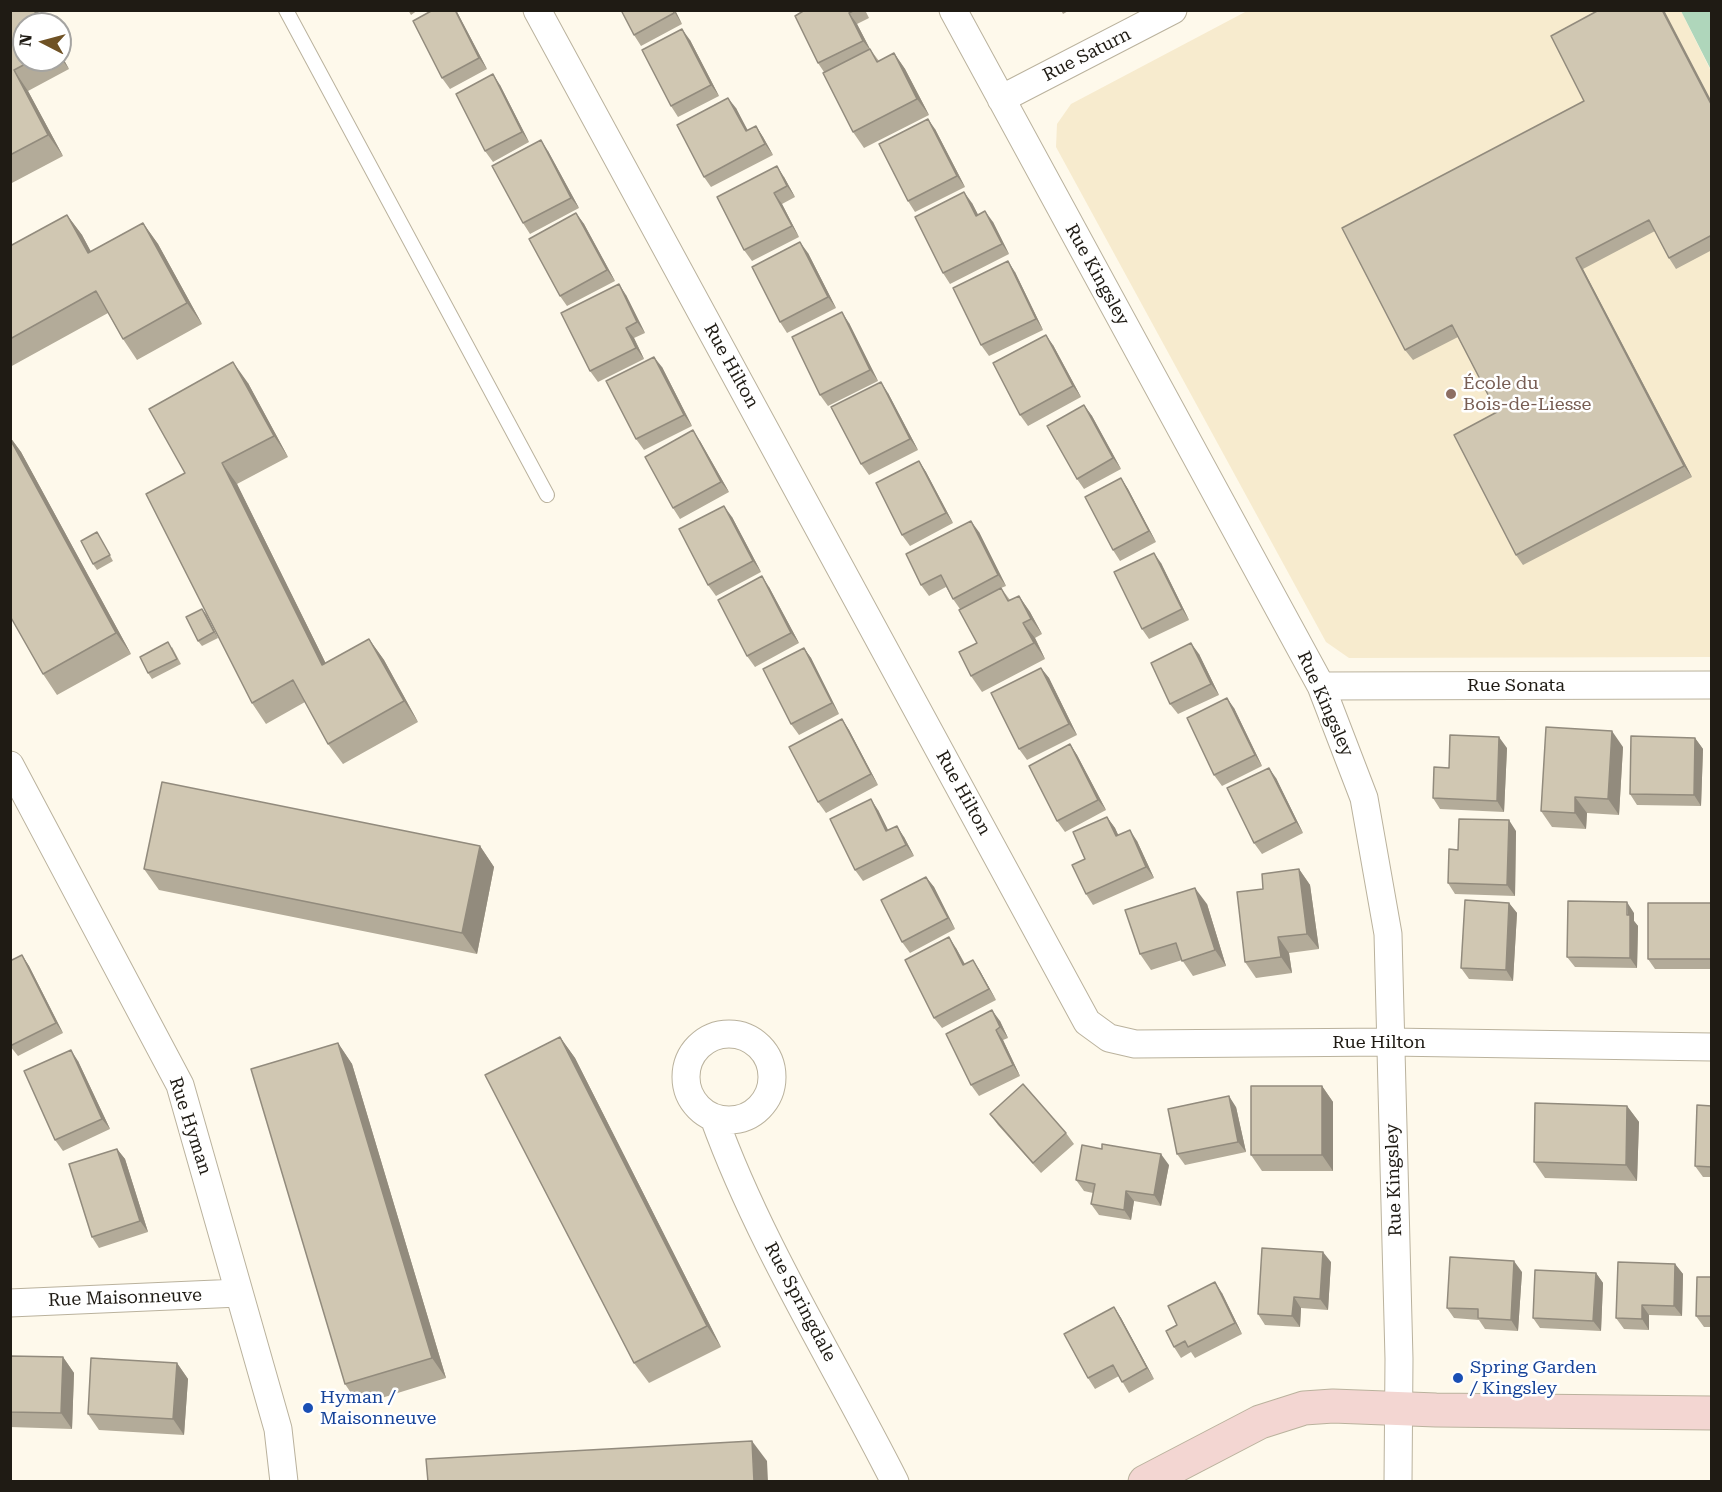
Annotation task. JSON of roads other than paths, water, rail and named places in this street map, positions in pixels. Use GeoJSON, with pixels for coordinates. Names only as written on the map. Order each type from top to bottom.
{"type":"FeatureCollection","features":[{"type":"Feature","properties":{"kind":"street","name":"Rue Hilton"},"geometry":{"type":"LineString","coordinates":[[537,10],[1087,1022],[1109,1038],[1135,1044],[1390,1042],[1712,1047]]}},
{"type":"Feature","properties":{"kind":"street","name":"Rue Kingsley"},"geometry":{"type":"LineString","coordinates":[[953,10],[1321,686],[1364,798],[1388,934],[1399,1359],[1398,1482]]}},
{"type":"Feature","properties":{"kind":"street","name":"Rue Saturn"},"geometry":{"type":"LineString","coordinates":[[1001,99],[1173,10]]}},
{"type":"Feature","properties":{"kind":"street","name":"Rue Sonata"},"geometry":{"type":"LineString","coordinates":[[1321,686],[1712,685]]}},
{"type":"Feature","properties":{"kind":"street","name":"Rue Hyman"},"geometry":{"type":"LineString","coordinates":[[10,765],[180,1085],[278,1429],[284,1482]]}},
{"type":"Feature","properties":{"kind":"street","name":"Rue Springdale"},"geometry":{"type":"LineString","coordinates":[[714,1118],[730,1162],[789,1286],[867,1425],[895,1482]]}},
{"type":"Feature","properties":{"kind":"street","name":"Rue Maisonneuve"},"geometry":{"type":"LineString","coordinates":[[10,1303],[239,1293]]}},
{"type":"Feature","properties":{"kind":"street"},"geometry":{"type":"LineString","coordinates":[[1145,1482],[1245,1429],[1290,1411],[1333,1406],[1712,1413]]}},
{"type":"Feature","properties":{"kind":"lane"},"geometry":{"type":"LineString","coordinates":[[286,10],[547,495]]}},
{"type":"Feature","properties":{"kind":"place","name":"École du Bois-de-Liesse"},"geometry":{"type":"Point","coordinates":[1451,394]}},
{"type":"Feature","properties":{"kind":"place","name":"Spring Garden / Kingsley"},"geometry":{"type":"Point","coordinates":[1458,1378]}},
{"type":"Feature","properties":{"kind":"place","name":"Hyman / Maisonneuve"},"geometry":{"type":"Point","coordinates":[308,1408]}}]}
